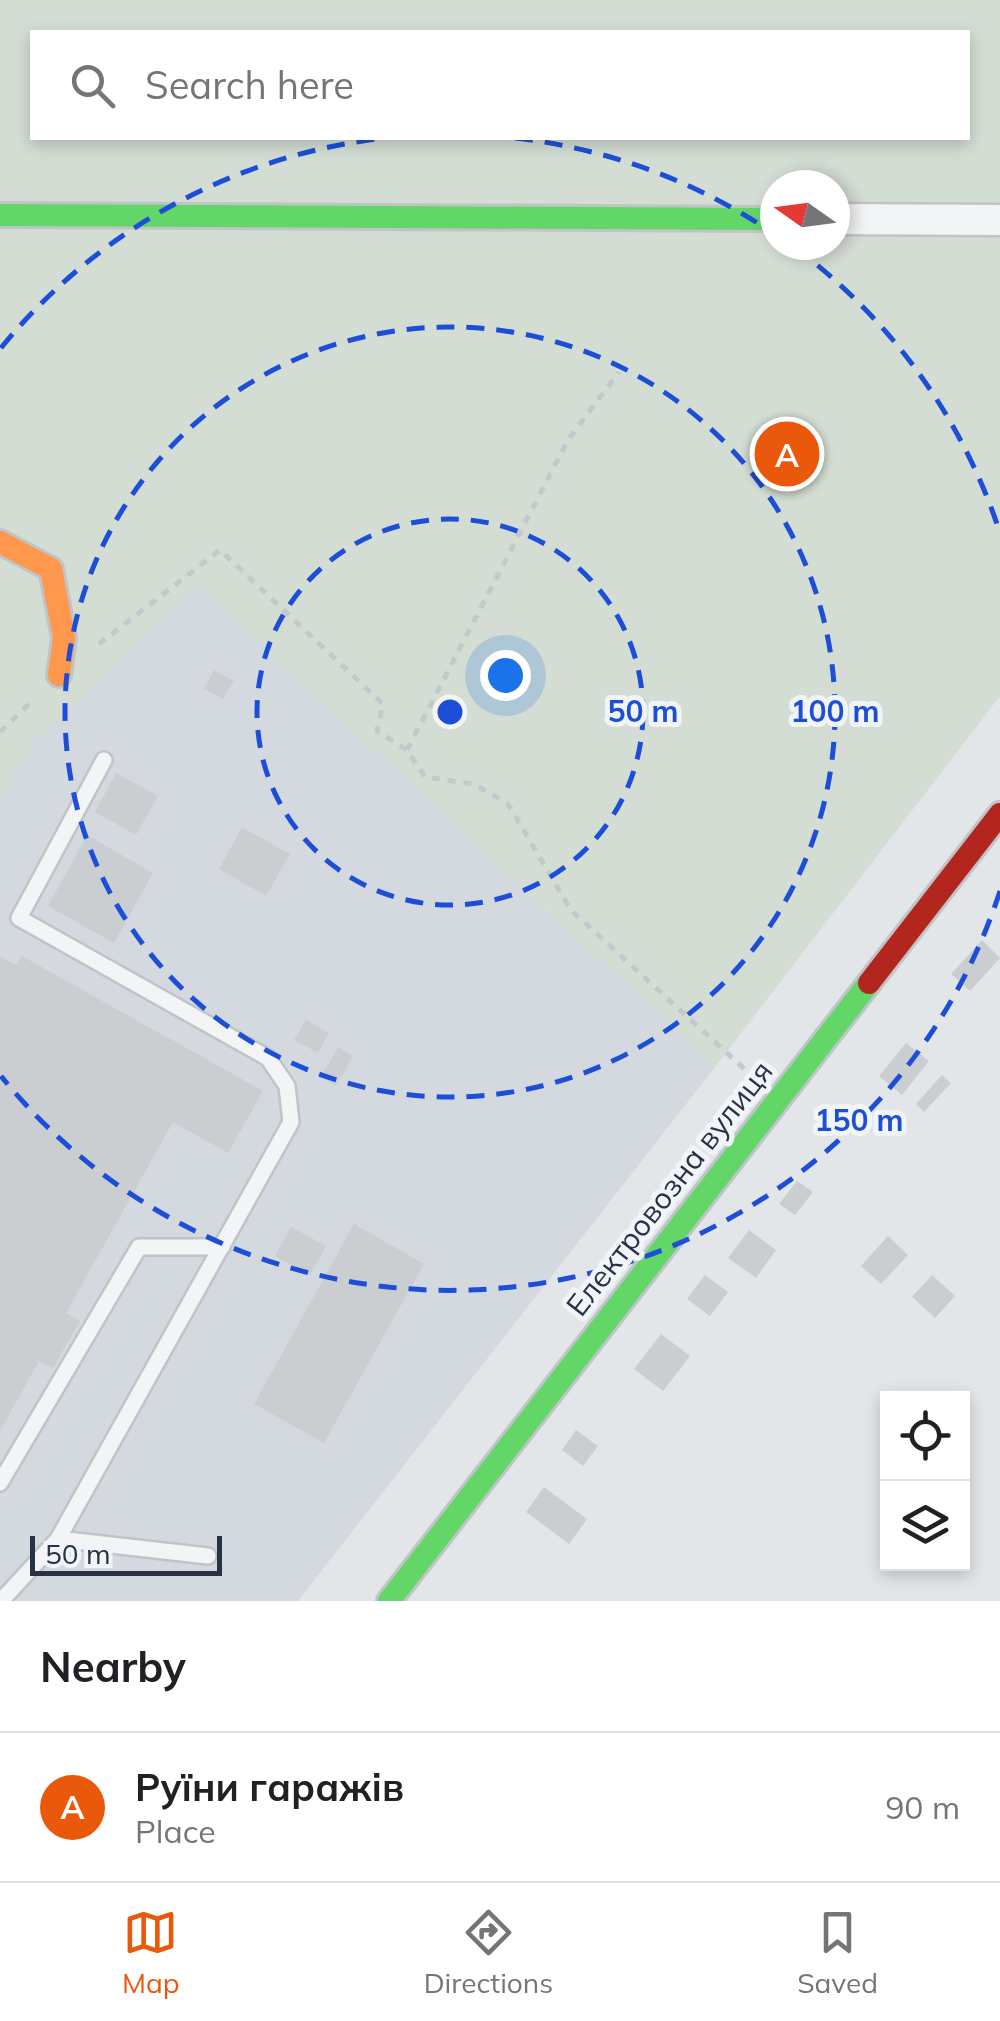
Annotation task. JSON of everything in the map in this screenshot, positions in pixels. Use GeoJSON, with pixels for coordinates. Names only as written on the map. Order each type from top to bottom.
{"type":"FeatureCollection","features":[{"type":"Feature","properties":{"kind":"street"},"geometry":{"type":"LineString","coordinates":[[0,215],[760,219]]}},
{"type":"Feature","properties":{"kind":"street"},"geometry":{"type":"LineString","coordinates":[[850,219],[1000,220]]}},
{"type":"Feature","properties":{"kind":"street"},"geometry":{"type":"LineString","coordinates":[[0,542],[51,570],[64,638],[59,675]]}},
{"type":"Feature","properties":{"kind":"street","name":"Електровозна вулиця"},"geometry":{"type":"LineString","coordinates":[[389,1601],[1000,814]]}},
{"type":"Feature","properties":{"kind":"lane"},"geometry":{"type":"LineString","coordinates":[[1,1601],[58,1539],[291,1122],[287,1086],[268,1058],[19,918],[104,760]]}},
{"type":"Feature","properties":{"kind":"lane"},"geometry":{"type":"LineString","coordinates":[[0,1482],[139,1247],[222,1246]]}},
{"type":"Feature","properties":{"kind":"lane"},"geometry":{"type":"LineString","coordinates":[[58,1539],[208,1556]]}},
{"type":"Feature","properties":{"kind":"path"},"geometry":{"type":"LineString","coordinates":[[407,750],[568,440],[619,372]]}},
{"type":"Feature","properties":{"kind":"path"},"geometry":{"type":"LineString","coordinates":[[0,732],[59,675],[220,550],[382,704],[377,731],[407,750],[425,777],[474,784],[508,804],[571,910],[776,1098]]}},
{"type":"Feature","properties":{"kind":"shaded area"},"geometry":{"type":"Polygon","coordinates":[[[0,0],[1000,0],[1000,696],[715,1067],[196,585],[33,743],[0,799],[0,0]]]}},
{"type":"Feature","properties":{"kind":"shaded area"},"geometry":{"type":"Polygon","coordinates":[[[196,585],[715,1067],[298,1601],[0,1601],[0,799],[33,743],[196,585]]]}},
{"type":"Feature","properties":{"kind":"building"},"geometry":{"type":"Polygon","coordinates":[[[214,670],[234,681],[223,699],[204,689],[214,670]]]}},
{"type":"Feature","properties":{"kind":"building"},"geometry":{"type":"Polygon","coordinates":[[[116,773],[158,796],[136,835],[95,812],[116,773]]]}},
{"type":"Feature","properties":{"kind":"building"},"geometry":{"type":"Polygon","coordinates":[[[242,827],[290,854],[266,896],[219,869],[242,827]]]}},
{"type":"Feature","properties":{"kind":"building"},"geometry":{"type":"Polygon","coordinates":[[[87,835],[153,873],[114,943],[48,906],[87,835]]]}},
{"type":"Feature","properties":{"kind":"building"},"geometry":{"type":"Polygon","coordinates":[[[982,940],[1000,958],[970,991],[951,974],[982,940]]]}},
{"type":"Feature","properties":{"kind":"building"},"geometry":{"type":"Polygon","coordinates":[[[0,956],[16,965],[22,956],[263,1091],[228,1153],[173,1122],[66,1313],[80,1321],[53,1368],[39,1361],[0,1431],[0,956]]]}},
{"type":"Feature","properties":{"kind":"building"},"geometry":{"type":"Polygon","coordinates":[[[306,1020],[329,1033],[318,1053],[294,1040],[306,1020]]]}},
{"type":"Feature","properties":{"kind":"building"},"geometry":{"type":"Polygon","coordinates":[[[906,1043],[929,1061],[902,1095],[879,1076],[906,1043]]]}},
{"type":"Feature","properties":{"kind":"building"},"geometry":{"type":"Polygon","coordinates":[[[338,1047],[353,1056],[336,1086],[321,1077],[338,1047]]]}},
{"type":"Feature","properties":{"kind":"building"},"geometry":{"type":"Polygon","coordinates":[[[942,1075],[951,1083],[924,1112],[916,1104],[942,1075]]]}},
{"type":"Feature","properties":{"kind":"building"},"geometry":{"type":"Polygon","coordinates":[[[797,1181],[813,1192],[795,1215],[779,1204],[797,1181]]]}},
{"type":"Feature","properties":{"kind":"building"},"geometry":{"type":"Polygon","coordinates":[[[354,1224],[424,1264],[324,1443],[254,1404],[354,1224]]]}},
{"type":"Feature","properties":{"kind":"building"},"geometry":{"type":"Polygon","coordinates":[[[291,1227],[326,1246],[310,1275],[275,1256],[291,1227]]]}},
{"type":"Feature","properties":{"kind":"building"},"geometry":{"type":"Polygon","coordinates":[[[749,1230],[776,1250],[756,1278],[728,1258],[749,1230]]]}},
{"type":"Feature","properties":{"kind":"building"},"geometry":{"type":"Polygon","coordinates":[[[888,1236],[908,1255],[881,1284],[861,1266],[888,1236]]]}},
{"type":"Feature","properties":{"kind":"building"},"geometry":{"type":"Polygon","coordinates":[[[705,1275],[728,1292],[710,1316],[687,1299],[705,1275]]]}},
{"type":"Feature","properties":{"kind":"building"},"geometry":{"type":"Polygon","coordinates":[[[932,1275],[955,1296],[935,1318],[912,1297],[932,1275]]]}},
{"type":"Feature","properties":{"kind":"building"},"geometry":{"type":"Polygon","coordinates":[[[661,1334],[690,1356],[663,1391],[634,1369],[661,1334]]]}},
{"type":"Feature","properties":{"kind":"building"},"geometry":{"type":"Polygon","coordinates":[[[576,1430],[598,1446],[583,1466],[562,1450],[576,1430]]]}},
{"type":"Feature","properties":{"kind":"building"},"geometry":{"type":"Polygon","coordinates":[[[544,1487],[587,1519],[569,1544],[526,1512],[544,1487]]]}},
{"type":"Feature","properties":{"kind":"traffic: fast"},"geometry":{"type":"LineString","coordinates":[[0,215],[760,219]]}},
{"type":"Feature","properties":{"kind":"traffic: fast"},"geometry":{"type":"LineString","coordinates":[[389,1601],[869,983]]}},
{"type":"Feature","properties":{"kind":"traffic: slow"},"geometry":{"type":"LineString","coordinates":[[0,542],[51,569],[64,638],[59,675]]}},
{"type":"Feature","properties":{"kind":"traffic: jam"},"geometry":{"type":"LineString","coordinates":[[869,983],[1000,814]]}},
{"type":"Feature","properties":{"kind":"place","name":"Руїни гаражів"},"geometry":{"type":"Point","coordinates":[787,454]}}]}
